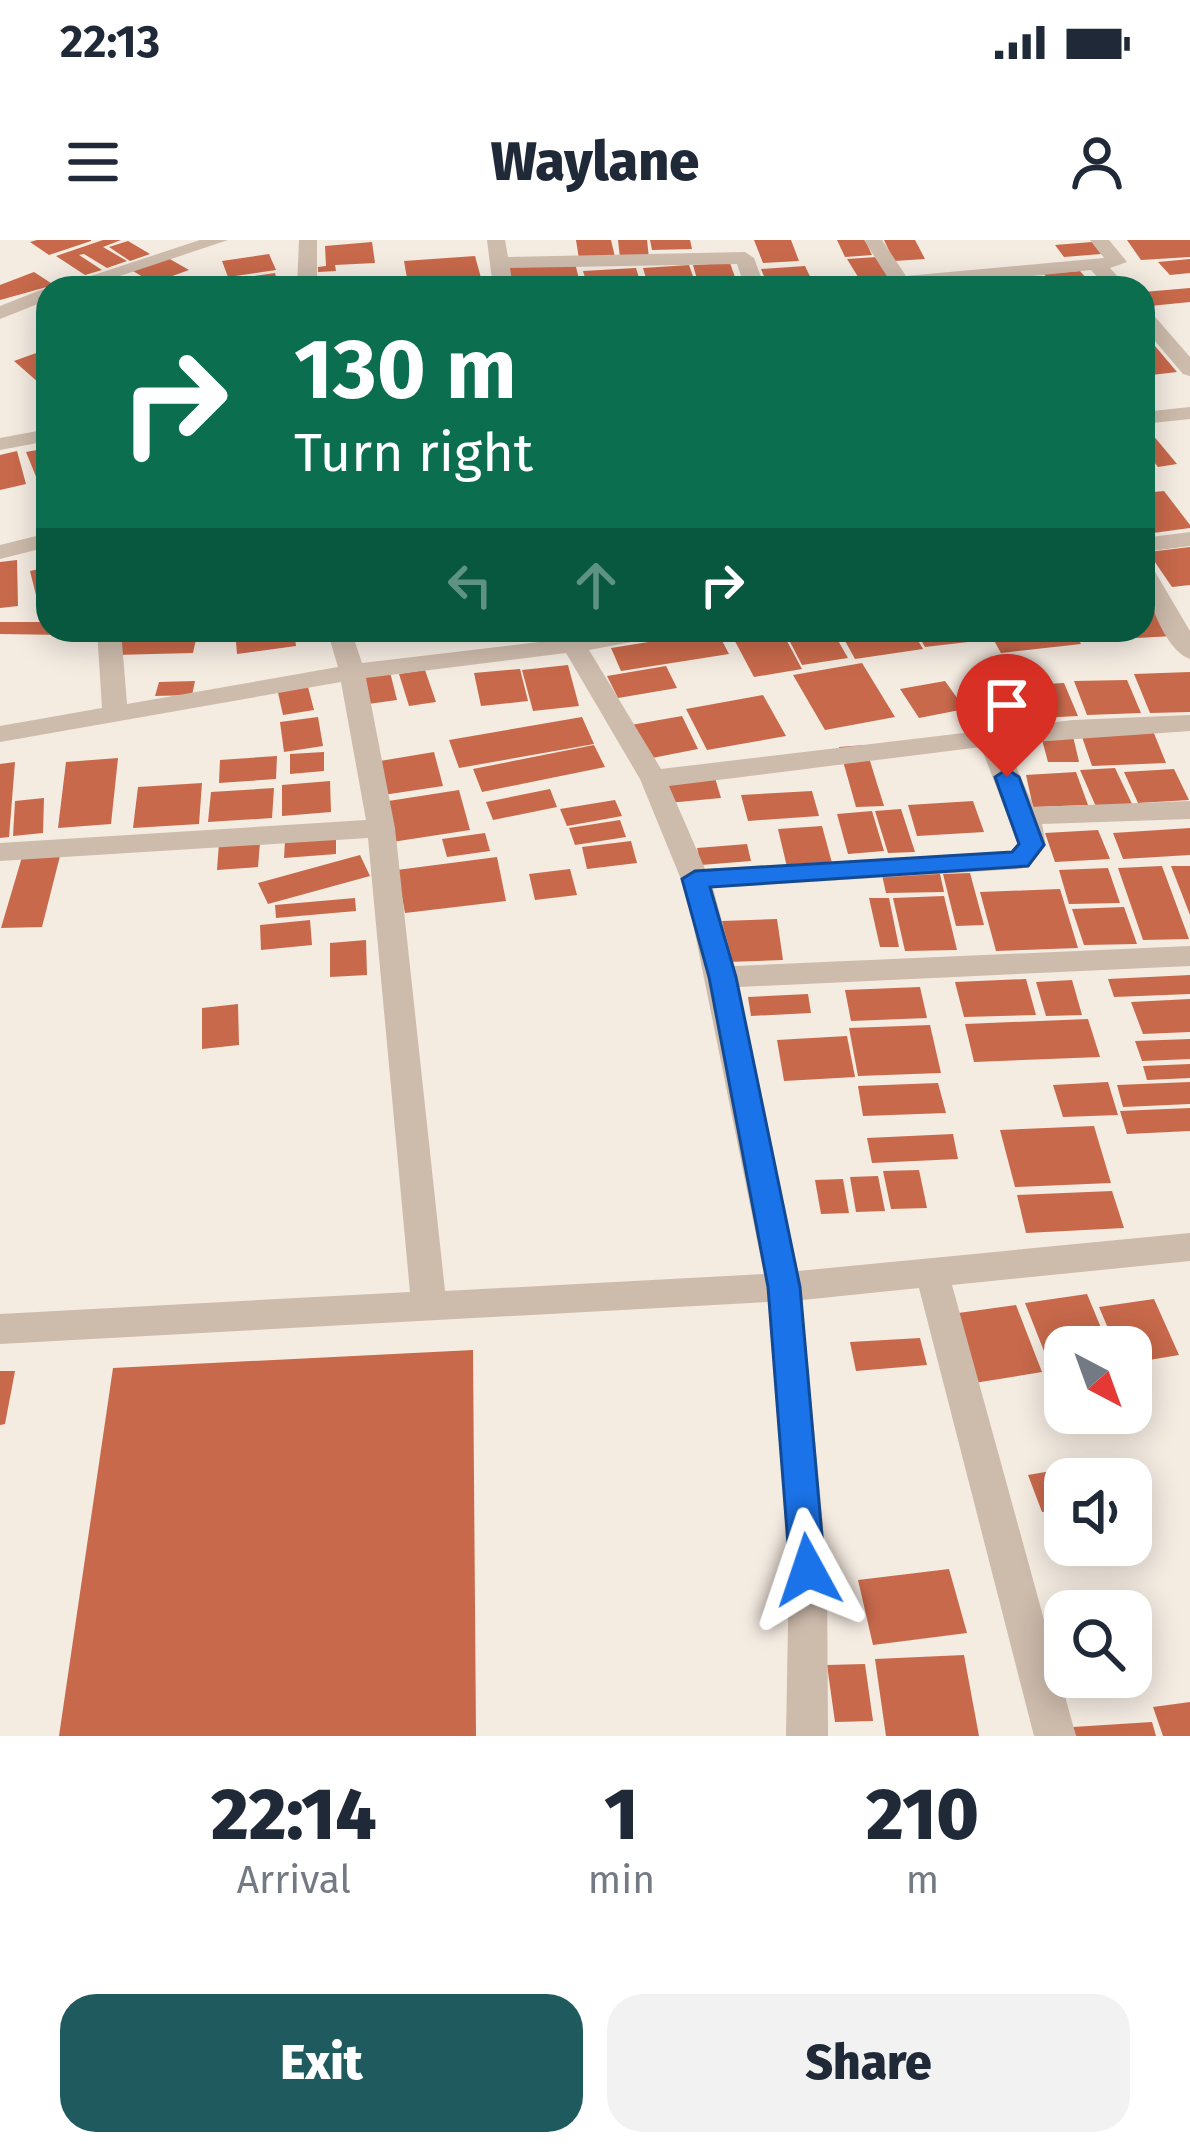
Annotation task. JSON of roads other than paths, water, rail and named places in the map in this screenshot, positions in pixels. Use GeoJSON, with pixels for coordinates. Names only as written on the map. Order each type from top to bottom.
{"type":"FeatureCollection","features":[{"type":"Feature","properties":{"kind":"street"},"geometry":{"type":"LineString","coordinates":[[161,240],[182,250]]}},
{"type":"Feature","properties":{"kind":"street"},"geometry":{"type":"LineString","coordinates":[[101,276],[219,240]]}},
{"type":"Feature","properties":{"kind":"street"},"geometry":{"type":"LineString","coordinates":[[307,276],[308,240]]}},
{"type":"Feature","properties":{"kind":"street"},"geometry":{"type":"LineString","coordinates":[[496,240],[502,276]]}},
{"type":"Feature","properties":{"kind":"street"},"geometry":{"type":"LineString","coordinates":[[873,240],[895,276]]}},
{"type":"Feature","properties":{"kind":"street"},"geometry":{"type":"LineString","coordinates":[[990,276],[1118,262],[1100,240]]}},
{"type":"Feature","properties":{"kind":"street"},"geometry":{"type":"LineString","coordinates":[[500,263],[745,258],[751,276]]}},
{"type":"Feature","properties":{"kind":"street"},"geometry":{"type":"LineString","coordinates":[[1096,264],[1107,276]]}},
{"type":"Feature","properties":{"kind":"street"},"geometry":{"type":"LineString","coordinates":[[0,313],[36,298]]}},
{"type":"Feature","properties":{"kind":"street"},"geometry":{"type":"LineString","coordinates":[[1155,328],[1190,370]]}},
{"type":"Feature","properties":{"kind":"street"},"geometry":{"type":"LineString","coordinates":[[1155,341],[1166,340]]}},
{"type":"Feature","properties":{"kind":"street"},"geometry":{"type":"LineString","coordinates":[[1155,417],[1190,413]]}},
{"type":"Feature","properties":{"kind":"street"},"geometry":{"type":"LineString","coordinates":[[0,444],[36,437]]}},
{"type":"Feature","properties":{"kind":"street"},"geometry":{"type":"LineString","coordinates":[[1155,543],[1190,539]]}},
{"type":"Feature","properties":{"kind":"street"},"geometry":{"type":"LineString","coordinates":[[0,552],[36,543]]}},
{"type":"Feature","properties":{"kind":"street"},"geometry":{"type":"LineString","coordinates":[[1155,591],[1190,652]]}},
{"type":"Feature","properties":{"kind":"street"},"geometry":{"type":"LineString","coordinates":[[110,642],[115,715]]}},
{"type":"Feature","properties":{"kind":"street"},"geometry":{"type":"LineString","coordinates":[[343,642],[381,828],[429,1306]]}},
{"type":"Feature","properties":{"kind":"street"},"geometry":{"type":"LineString","coordinates":[[568,642],[652,779],[695,879],[722,977],[784,1287],[808,1570],[807,1736]]}},
{"type":"Feature","properties":{"kind":"street"},"geometry":{"type":"LineString","coordinates":[[0,734],[352,672],[591,642]]}},
{"type":"Feature","properties":{"kind":"street"},"geometry":{"type":"LineString","coordinates":[[652,779],[1072,728],[1190,723]]}},
{"type":"Feature","properties":{"kind":"street"},"geometry":{"type":"LineString","coordinates":[[695,879],[1019,860],[1032,845],[990,738]]}},
{"type":"Feature","properties":{"kind":"street"},"geometry":{"type":"LineString","coordinates":[[1024,816],[1190,810]]}},
{"type":"Feature","properties":{"kind":"street"},"geometry":{"type":"LineString","coordinates":[[0,852],[381,828]]}},
{"type":"Feature","properties":{"kind":"street"},"geometry":{"type":"LineString","coordinates":[[722,977],[1190,956]]}},
{"type":"Feature","properties":{"kind":"street"},"geometry":{"type":"LineString","coordinates":[[0,1328],[784,1287],[1190,1246]]}},
{"type":"Feature","properties":{"kind":"street"},"geometry":{"type":"LineString","coordinates":[[932,1273],[1055,1736]]}}]}
